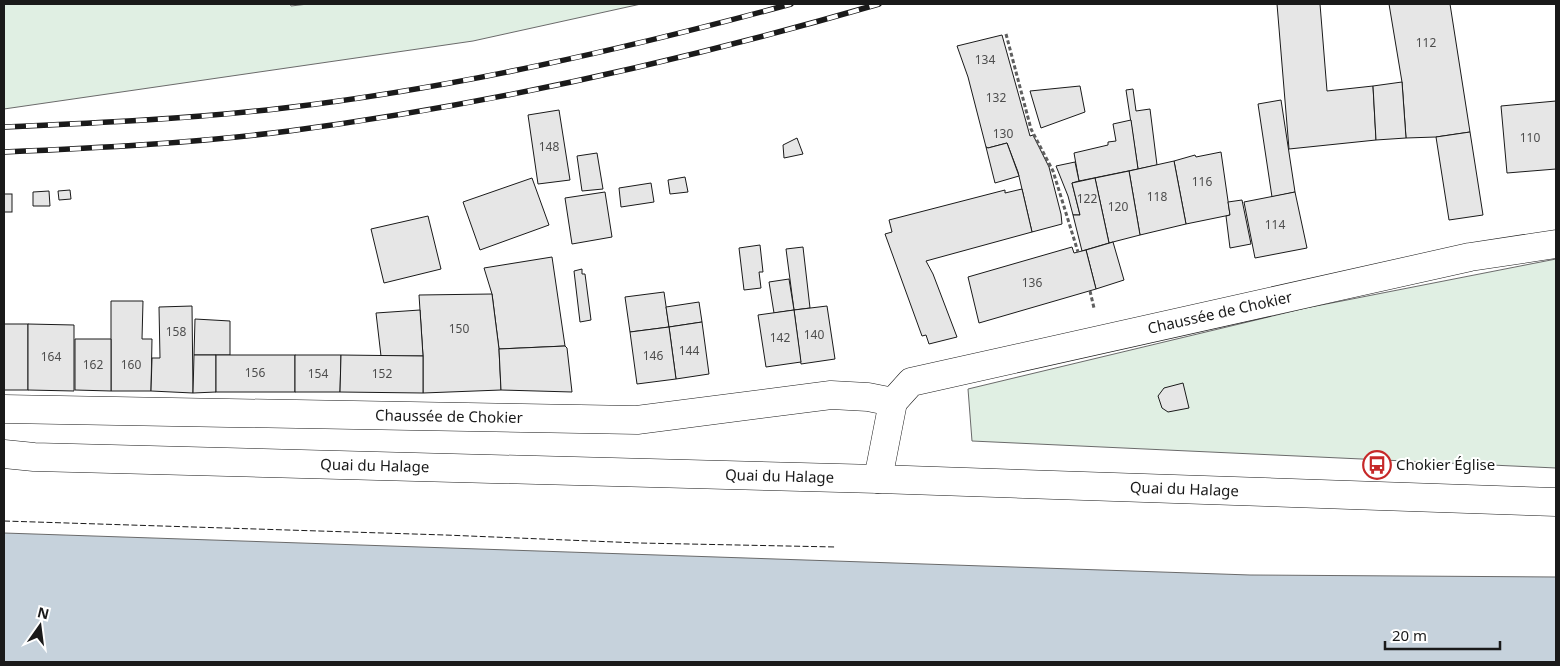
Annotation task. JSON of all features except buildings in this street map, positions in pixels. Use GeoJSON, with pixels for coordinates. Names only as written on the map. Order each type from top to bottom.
{"type":"FeatureCollection","features":[{"type":"Feature","properties":{"kind":"street","name":"Chaussée de Chokier"},"geometry":{"type":"LineString","coordinates":[[4,409],[637,420],[831,395],[868,397],[893,402],[911,382],[1470,256],[1556,244]]}},
{"type":"Feature","properties":{"kind":"street"},"geometry":{"type":"LineString","coordinates":[[878,479],[893,402]]}},
{"type":"Feature","properties":{"kind":"street","name":"Quai du Halage"},"geometry":{"type":"LineString","coordinates":[[4,454],[44,457],[878,479],[1556,502]]}},
{"type":"Feature","properties":{"kind":"path"},"geometry":{"type":"LineString","coordinates":[[1006,34],[1031,129],[1053,171],[1078,252]]}},
{"type":"Feature","properties":{"kind":"green space"},"geometry":{"type":"Polygon","coordinates":[[[4,4],[290,4],[291,6],[308,4],[641,4],[473,41],[4,109],[4,4]]]}},
{"type":"Feature","properties":{"kind":"green space"},"geometry":{"type":"Polygon","coordinates":[[[1556,259],[1556,468],[972,441],[968,389],[1306,308],[1556,259]]]}},
{"type":"Feature","properties":{"kind":"shaded area"},"geometry":{"type":"Polygon","coordinates":[[[4,533],[1250,575],[1556,577],[1556,662],[4,662],[4,533]]]}},
{"type":"Feature","properties":{"kind":"railway"},"geometry":{"type":"LineString","coordinates":[[4,127],[214,115],[348,100],[412,90],[603,51],[791,4]]}},
{"type":"Feature","properties":{"kind":"railway"},"geometry":{"type":"LineString","coordinates":[[4,152],[218,139],[289,131],[438,108],[586,79],[660,62],[879,4]]}},
{"type":"Feature","properties":{"kind":"fence"},"geometry":{"type":"LineString","coordinates":[[4,521],[639,543],[836,547]]}},
{"type":"Feature","properties":{"kind":"place","name":"Chokier Église"},"geometry":{"type":"Point","coordinates":[1377,465]}}]}
